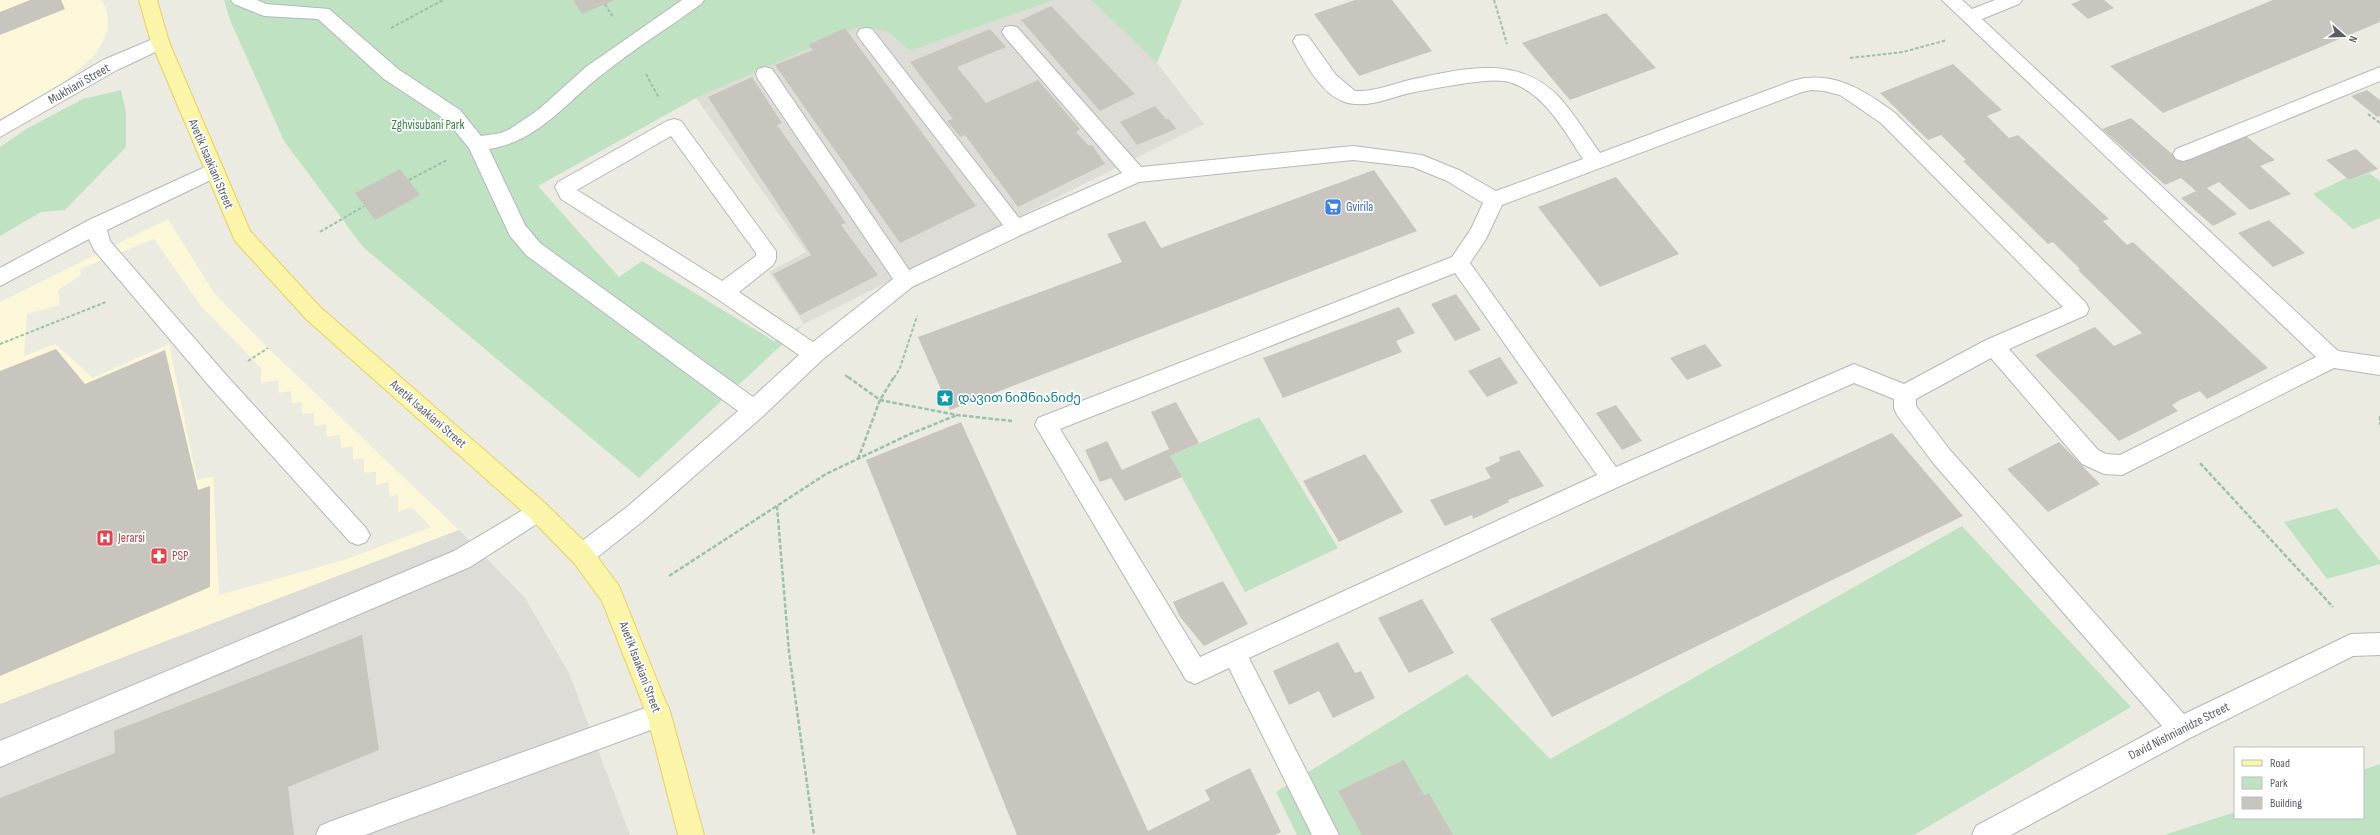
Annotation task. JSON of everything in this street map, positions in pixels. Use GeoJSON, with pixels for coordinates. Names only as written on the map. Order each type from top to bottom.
{"type":"FeatureCollection","features":[{"type":"Feature","properties":{"kind":"main road","name":"Avetik Isaakiani Street"},"geometry":{"type":"LineString","coordinates":[[148,0],[160,42],[242,235],[313,313],[538,511],[582,555],[611,594],[659,715],[691,835]]}},
{"type":"Feature","properties":{"kind":"street"},"geometry":{"type":"LineString","coordinates":[[240,0],[264,10],[323,13],[361,45],[391,74],[453,115],[477,144],[517,230],[532,249],[754,410]]}},
{"type":"Feature","properties":{"kind":"street"},"geometry":{"type":"LineString","coordinates":[[477,144],[504,140],[517,134],[545,114],[593,72],[696,0]]}},
{"type":"Feature","properties":{"kind":"street"},"geometry":{"type":"LineString","coordinates":[[1951,0],[2332,359],[2380,366]]}},
{"type":"Feature","properties":{"kind":"street"},"geometry":{"type":"LineString","coordinates":[[1969,17],[2013,0]]}},
{"type":"Feature","properties":{"kind":"street"},"geometry":{"type":"LineString","coordinates":[[1011,32],[1136,175]]}},
{"type":"Feature","properties":{"kind":"street"},"geometry":{"type":"LineString","coordinates":[[866,34],[1016,228]]}},
{"type":"Feature","properties":{"kind":"street"},"geometry":{"type":"LineString","coordinates":[[1302,41],[1331,81],[1341,92],[1350,97],[1375,95],[1422,83],[1480,76],[1512,76],[1532,85],[1554,105],[1596,162]]}},
{"type":"Feature","properties":{"kind":"street","name":"Mukhiani Street"},"geometry":{"type":"LineString","coordinates":[[0,130],[110,65],[160,42]]}},
{"type":"Feature","properties":{"kind":"street"},"geometry":{"type":"LineString","coordinates":[[765,74],[905,281]]}},
{"type":"Feature","properties":{"kind":"street"},"geometry":{"type":"LineString","coordinates":[[2183,154],[2380,74]]}},
{"type":"Feature","properties":{"kind":"street"},"geometry":{"type":"LineString","coordinates":[[1814,82],[1840,87],[1863,99],[1888,118],[2079,309],[1994,346],[1905,394],[1854,373],[1612,478],[1195,672],[1046,425],[1459,264],[1479,233],[1494,200],[1814,82]]}},
{"type":"Feature","properties":{"kind":"street"},"geometry":{"type":"LineString","coordinates":[[723,292],[766,260],[766,251],[674,126],[565,187],[568,194],[723,292],[814,354]]}},
{"type":"Feature","properties":{"kind":"street"},"geometry":{"type":"LineString","coordinates":[[582,555],[635,514],[754,410],[814,354],[905,281],[1016,228],[1136,175],[1353,153],[1415,160],[1454,176],[1494,200]]}},
{"type":"Feature","properties":{"kind":"street"},"geometry":{"type":"LineString","coordinates":[[0,278],[96,226],[214,170]]}},
{"type":"Feature","properties":{"kind":"street"},"geometry":{"type":"LineString","coordinates":[[96,226],[101,244],[219,382],[358,535]]}},
{"type":"Feature","properties":{"kind":"street"},"geometry":{"type":"LineString","coordinates":[[1459,264],[1612,478]]}},
{"type":"Feature","properties":{"kind":"street"},"geometry":{"type":"LineString","coordinates":[[1994,346],[2090,457],[2104,464],[2122,465],[2332,359]]}},
{"type":"Feature","properties":{"kind":"street"},"geometry":{"type":"LineString","coordinates":[[1905,394],[1904,408],[1942,457],[2181,729]]}},
{"type":"Feature","properties":{"kind":"street"},"geometry":{"type":"LineString","coordinates":[[0,754],[462,559],[538,511]]}},
{"type":"Feature","properties":{"kind":"street","name":"David Nishnianidze Street"},"geometry":{"type":"LineString","coordinates":[[1985,835],[2181,729],[2351,645],[2380,644]]}},
{"type":"Feature","properties":{"kind":"street"},"geometry":{"type":"LineString","coordinates":[[1234,653],[1326,835]]}},
{"type":"Feature","properties":{"kind":"street"},"geometry":{"type":"LineString","coordinates":[[329,835],[378,826],[659,715]]}},
{"type":"Feature","properties":{"kind":"path"},"geometry":{"type":"LineString","coordinates":[[361,45],[443,0]]}},
{"type":"Feature","properties":{"kind":"path"},"geometry":{"type":"LineString","coordinates":[[1494,0],[1506,42]]}},
{"type":"Feature","properties":{"kind":"path"},"geometry":{"type":"LineString","coordinates":[[1814,82],[1833,63],[1855,56],[1903,52],[1943,41],[1985,33]]}},
{"type":"Feature","properties":{"kind":"path"},"geometry":{"type":"LineString","coordinates":[[2366,112],[2380,123]]}},
{"type":"Feature","properties":{"kind":"path"},"geometry":{"type":"LineString","coordinates":[[409,180],[477,144]]}},
{"type":"Feature","properties":{"kind":"path"},"geometry":{"type":"LineString","coordinates":[[320,232],[364,206]]}},
{"type":"Feature","properties":{"kind":"path"},"geometry":{"type":"LineString","coordinates":[[0,344],[140,288]]}},
{"type":"Feature","properties":{"kind":"path"},"geometry":{"type":"LineString","coordinates":[[858,459],[880,400],[900,368],[918,314]]}},
{"type":"Feature","properties":{"kind":"path"},"geometry":{"type":"LineString","coordinates":[[814,354],[880,400],[957,415],[1046,425]]}},
{"type":"Feature","properties":{"kind":"path"},"geometry":{"type":"LineString","coordinates":[[670,576],[826,474],[910,434],[957,415]]}},
{"type":"Feature","properties":{"kind":"path"},"geometry":{"type":"LineString","coordinates":[[2380,416],[2380,425]]}},
{"type":"Feature","properties":{"kind":"path"},"geometry":{"type":"LineString","coordinates":[[2176,438],[2332,607]]}},
{"type":"Feature","properties":{"kind":"path"},"geometry":{"type":"LineString","coordinates":[[777,506],[789,652],[814,835]]}},
{"type":"Feature","properties":{"kind":"shaded area"},"geometry":{"type":"Polygon","coordinates":[[[0,0],[102,0],[107,11],[108,30],[96,54],[62,84],[0,119],[0,0]]]}},
{"type":"Feature","properties":{"kind":"shaded area"},"geometry":{"type":"Polygon","coordinates":[[[1054,0],[1091,0],[1157,63],[1204,124],[804,324],[769,272],[806,252],[696,98],[860,25],[888,32],[910,51],[1054,0]]]}},
{"type":"Feature","properties":{"kind":"shaded area","name":"Jerarsi"},"geometry":{"type":"Polygon","coordinates":[[[168,219],[214,293],[268,348],[459,530],[0,704],[0,302],[168,219]],[[154,239],[80,269],[81,275],[58,290],[60,305],[27,314],[24,356],[55,344],[93,378],[169,344],[197,480],[213,477],[219,595],[347,559],[431,527],[412,507],[398,512],[398,494],[390,497],[388,482],[376,485],[376,472],[364,473],[364,458],[353,460],[353,446],[341,448],[340,435],[327,437],[326,424],[314,426],[314,413],[302,414],[302,402],[292,403],[291,391],[279,393],[278,380],[261,383],[261,368],[201,306],[154,239]]]}},
{"type":"Feature","properties":{"kind":"shaded area"},"geometry":{"type":"Polygon","coordinates":[[[459,530],[525,598],[569,673],[630,835],[0,835],[0,704],[459,530]]]}},
{"type":"Feature","properties":{"kind":"green space","name":"Zghvisubani Park"},"geometry":{"type":"Polygon","coordinates":[[[224,0],[1054,0],[910,51],[888,32],[860,26],[696,98],[538,186],[619,277],[642,261],[774,341],[804,324],[639,478],[363,247],[284,141],[230,20],[224,0]]]}},
{"type":"Feature","properties":{"kind":"green space"},"geometry":{"type":"Polygon","coordinates":[[[1091,0],[1182,0],[1157,63],[1091,0]]]}},
{"type":"Feature","properties":{"kind":"green space"},"geometry":{"type":"Polygon","coordinates":[[[121,90],[126,112],[126,147],[65,210],[41,212],[0,236],[0,147],[28,128],[83,99],[121,90]]]}},
{"type":"Feature","properties":{"kind":"green space"},"geometry":{"type":"Polygon","coordinates":[[[2369,173],[2380,181],[2380,218],[2353,229],[2313,194],[2346,178],[2349,180],[2369,173]]]}},
{"type":"Feature","properties":{"kind":"green space"},"geometry":{"type":"Polygon","coordinates":[[[1259,417],[1338,548],[1245,592],[1170,456],[1259,417]]]}},
{"type":"Feature","properties":{"kind":"green space"},"geometry":{"type":"Polygon","coordinates":[[[2337,508],[2380,561],[2380,564],[2327,579],[2284,522],[2337,508]]]}},
{"type":"Feature","properties":{"kind":"green space"},"geometry":{"type":"Polygon","coordinates":[[[1962,526],[2131,707],[1914,835],[1297,835],[1276,792],[1467,674],[1550,759],[1962,526]]]}},
{"type":"Feature","properties":{"kind":"green space"},"geometry":{"type":"Polygon","coordinates":[[[2380,764],[2380,835],[2164,835],[2234,812],[2234,819],[2364,819],[2364,770],[2380,764]]]}},
{"type":"Feature","properties":{"kind":"building"},"geometry":{"type":"Polygon","coordinates":[[[30,0],[61,0],[65,9],[0,35],[0,12],[30,0]]]}},
{"type":"Feature","properties":{"kind":"building"},"geometry":{"type":"Polygon","coordinates":[[[573,0],[615,0],[582,14],[573,0]]]}},
{"type":"Feature","properties":{"kind":"building"},"geometry":{"type":"Polygon","coordinates":[[[1355,0],[1392,0],[1432,51],[1359,76],[1314,14],[1355,0]]]}},
{"type":"Feature","properties":{"kind":"building"},"geometry":{"type":"Polygon","coordinates":[[[2081,0],[2104,0],[2114,8],[2088,19],[2071,4],[2081,0]]]}},
{"type":"Feature","properties":{"kind":"building"},"geometry":{"type":"Polygon","coordinates":[[[2273,0],[2380,0],[2380,22],[2163,113],[2110,66],[2273,0]]]}},
{"type":"Feature","properties":{"kind":"building"},"geometry":{"type":"Polygon","coordinates":[[[1051,6],[1135,94],[1100,111],[1021,20],[1051,6]]]}},
{"type":"Feature","properties":{"kind":"building"},"geometry":{"type":"Polygon","coordinates":[[[1606,13],[1656,68],[1570,100],[1522,43],[1606,13]]]}},
{"type":"Feature","properties":{"kind":"building"},"geometry":{"type":"Polygon","coordinates":[[[845,28],[976,206],[900,243],[775,65],[813,50],[808,45],[845,28]]]}},
{"type":"Feature","properties":{"kind":"building"},"geometry":{"type":"Polygon","coordinates":[[[990,29],[1006,47],[957,67],[986,103],[1038,80],[1080,129],[1076,132],[1089,146],[1092,145],[1105,164],[1018,207],[965,135],[960,137],[947,121],[953,119],[910,62],[990,29]]]}},
{"type":"Feature","properties":{"kind":"building"},"geometry":{"type":"Polygon","coordinates":[[[1953,64],[2002,110],[1987,116],[2009,138],[2018,135],[2109,219],[2103,221],[2127,245],[2133,242],[2268,368],[2207,399],[2200,391],[2180,400],[2172,405],[2178,411],[2119,441],[2035,355],[2095,327],[2114,346],[2142,333],[2078,270],[2080,269],[2053,242],[2048,244],[1963,161],[1966,160],[1941,135],[1928,140],[1880,93],[1953,64]]]}},
{"type":"Feature","properties":{"kind":"building"},"geometry":{"type":"Polygon","coordinates":[[[752,77],[782,123],[777,125],[846,223],[841,225],[878,275],[800,315],[773,274],[811,255],[708,97],[752,77]]]}},
{"type":"Feature","properties":{"kind":"building"},"geometry":{"type":"Polygon","coordinates":[[[2367,90],[2380,100],[2380,116],[2377,117],[2351,96],[2367,90]]]}},
{"type":"Feature","properties":{"kind":"building"},"geometry":{"type":"Polygon","coordinates":[[[1155,106],[1166,119],[1169,119],[1176,129],[1137,145],[1120,122],[1155,106]]]}},
{"type":"Feature","properties":{"kind":"building"},"geometry":{"type":"Polygon","coordinates":[[[2131,118],[2180,161],[2246,136],[2275,160],[2260,166],[2291,194],[2250,210],[2219,182],[2207,188],[2237,214],[2213,226],[2181,198],[2196,191],[2181,178],[2165,185],[2102,129],[2131,118]]]}},
{"type":"Feature","properties":{"kind":"building"},"geometry":{"type":"Polygon","coordinates":[[[2356,149],[2378,169],[2349,180],[2326,160],[2356,149]]]}},
{"type":"Feature","properties":{"kind":"building"},"geometry":{"type":"Polygon","coordinates":[[[400,169],[420,195],[375,220],[355,193],[400,169]]]}},
{"type":"Feature","properties":{"kind":"building"},"geometry":{"type":"Polygon","coordinates":[[[1374,170],[1417,231],[950,410],[918,337],[1122,262],[1107,234],[1145,221],[1161,248],[1374,170]]]}},
{"type":"Feature","properties":{"kind":"building"},"geometry":{"type":"Polygon","coordinates":[[[1616,177],[1679,254],[1600,287],[1538,207],[1616,177]]]}},
{"type":"Feature","properties":{"kind":"building"},"geometry":{"type":"Polygon","coordinates":[[[2269,220],[2305,253],[2273,267],[2238,233],[2269,220]]]}},
{"type":"Feature","properties":{"kind":"building"},"geometry":{"type":"Polygon","coordinates":[[[1456,294],[1481,330],[1455,341],[1431,304],[1456,294]]]}},
{"type":"Feature","properties":{"kind":"building"},"geometry":{"type":"Polygon","coordinates":[[[1399,307],[1415,333],[1396,341],[1402,352],[1283,398],[1263,358],[1399,307]]]}},
{"type":"Feature","properties":{"kind":"building"},"geometry":{"type":"Polygon","coordinates":[[[1705,344],[1722,366],[1687,380],[1670,358],[1705,344]]]}},
{"type":"Feature","properties":{"kind":"building","name":"Jerarsi"},"geometry":{"type":"Polygon","coordinates":[[[56,349],[85,384],[165,350],[198,490],[210,486],[210,587],[0,676],[0,371],[56,349]]]}},
{"type":"Feature","properties":{"kind":"building"},"geometry":{"type":"Polygon","coordinates":[[[1500,357],[1518,383],[1487,397],[1468,371],[1500,357]]]}},
{"type":"Feature","properties":{"kind":"building"},"geometry":{"type":"Polygon","coordinates":[[[1176,402],[1199,443],[1170,456],[1182,477],[1125,501],[1111,478],[1100,482],[1085,450],[1107,441],[1122,470],[1169,449],[1151,412],[1176,402]]]}},
{"type":"Feature","properties":{"kind":"building"},"geometry":{"type":"Polygon","coordinates":[[[1616,405],[1642,441],[1622,450],[1596,413],[1616,405]]]}},
{"type":"Feature","properties":{"kind":"building"},"geometry":{"type":"Polygon","coordinates":[[[961,422],[1148,831],[1210,800],[1205,790],[1250,768],[1281,832],[1275,835],[1017,835],[866,460],[961,422]]]}},
{"type":"Feature","properties":{"kind":"building"},"geometry":{"type":"Polygon","coordinates":[[[1892,433],[1963,516],[1552,717],[1490,619],[1892,433]]]}},
{"type":"Feature","properties":{"kind":"building"},"geometry":{"type":"Polygon","coordinates":[[[2059,442],[2100,484],[2048,512],[2007,469],[2059,442]]]}},
{"type":"Feature","properties":{"kind":"building"},"geometry":{"type":"Polygon","coordinates":[[[1519,450],[1544,486],[1508,500],[1509,502],[1473,519],[1472,515],[1445,526],[1430,500],[1491,478],[1485,468],[1500,461],[1499,457],[1519,450]]]}},
{"type":"Feature","properties":{"kind":"building"},"geometry":{"type":"Polygon","coordinates":[[[1365,454],[1403,512],[1339,542],[1303,481],[1365,454]]]}},
{"type":"Feature","properties":{"kind":"building"},"geometry":{"type":"Polygon","coordinates":[[[1223,581],[1248,624],[1204,646],[1180,617],[1173,602],[1223,581]]]}},
{"type":"Feature","properties":{"kind":"building"},"geometry":{"type":"Polygon","coordinates":[[[1422,599],[1454,653],[1409,673],[1378,618],[1422,599]]]}},
{"type":"Feature","properties":{"kind":"building"},"geometry":{"type":"Polygon","coordinates":[[[362,635],[379,750],[288,787],[294,835],[0,835],[0,798],[115,753],[114,731],[362,635]]]}},
{"type":"Feature","properties":{"kind":"building"},"geometry":{"type":"Polygon","coordinates":[[[1338,642],[1355,673],[1361,671],[1375,698],[1333,718],[1319,691],[1289,705],[1273,671],[1338,642]]]}},
{"type":"Feature","properties":{"kind":"building"},"geometry":{"type":"Polygon","coordinates":[[[1404,760],[1424,795],[1429,793],[1453,835],[1362,835],[1338,791],[1404,760]]]}},
{"type":"Feature","properties":{"kind":"place","name":"Gvirila"},"geometry":{"type":"Point","coordinates":[1333,207]}},
{"type":"Feature","properties":{"kind":"place","name":"დავით ნიშნიანიძე"},"geometry":{"type":"Point","coordinates":[945,398]}},
{"type":"Feature","properties":{"kind":"place","name":"Jerarsi"},"geometry":{"type":"Point","coordinates":[105,538]}},
{"type":"Feature","properties":{"kind":"place","name":"PSP"},"geometry":{"type":"Point","coordinates":[159,556]}}]}
